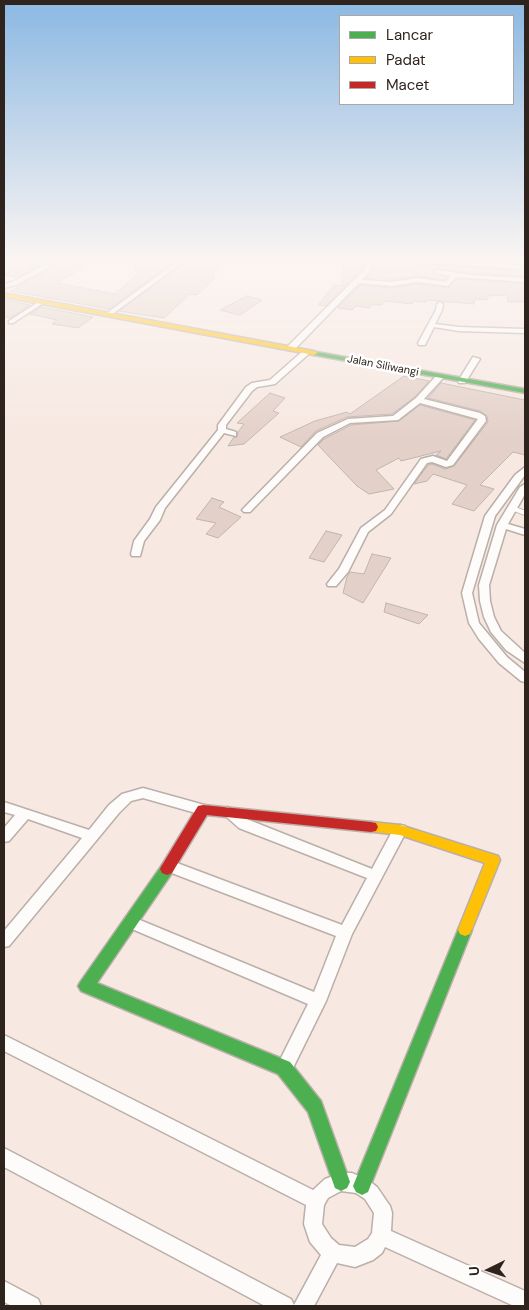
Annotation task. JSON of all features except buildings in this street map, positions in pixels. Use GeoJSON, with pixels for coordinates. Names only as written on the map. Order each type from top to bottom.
{"type":"FeatureCollection","features":[{"type":"Feature","properties":{"kind":"main road","name":"Jalan Siliwangi"},"geometry":{"type":"LineString","coordinates":[[136,319],[465,382],[525,391]]}},
{"type":"Feature","properties":{"kind":"main road","name":"Jalan Siliwangi"},"geometry":{"type":"LineString","coordinates":[[465,382],[525,396]]}},
{"type":"Feature","properties":{"kind":"main road"},"geometry":{"type":"LineString","coordinates":[[341,1182],[315,1106],[284,1068],[86,986],[169,866],[203,810],[400,830],[493,860],[362,1186]]}},
{"type":"Feature","properties":{"kind":"street"},"geometry":{"type":"LineString","coordinates":[[11,322],[15,319]]}},
{"type":"Feature","properties":{"kind":"street"},"geometry":{"type":"LineString","coordinates":[[290,348],[319,319]]}},
{"type":"Feature","properties":{"kind":"street"},"geometry":{"type":"LineString","coordinates":[[422,343],[434,319]]}},
{"type":"Feature","properties":{"kind":"street"},"geometry":{"type":"LineString","coordinates":[[431,325],[459,329],[525,331]]}},
{"type":"Feature","properties":{"kind":"street"},"geometry":{"type":"LineString","coordinates":[[136,554],[139,541],[155,520],[161,507],[222,430],[222,425],[252,386],[272,382],[307,352]]}},
{"type":"Feature","properties":{"kind":"street"},"geometry":{"type":"LineString","coordinates":[[465,382],[476,359]]}},
{"type":"Feature","properties":{"kind":"street"},"geometry":{"type":"LineString","coordinates":[[247,510],[320,435],[348,421],[395,418],[419,400],[440,377]]}},
{"type":"Feature","properties":{"kind":"street"},"geometry":{"type":"LineString","coordinates":[[332,584],[344,570],[364,530],[388,512],[424,461],[434,459],[446,464],[450,463],[482,421],[482,418],[476,415],[419,400]]}},
{"type":"Feature","properties":{"kind":"street"},"geometry":{"type":"LineString","coordinates":[[222,430],[233,434]]}},
{"type":"Feature","properties":{"kind":"street"},"geometry":{"type":"LineString","coordinates":[[525,470],[490,516],[467,593],[469,609],[474,623],[492,649],[525,678]]}},
{"type":"Feature","properties":{"kind":"street"},"geometry":{"type":"LineString","coordinates":[[525,487],[502,525],[484,585],[489,617],[496,632],[525,659]]}},
{"type":"Feature","properties":{"kind":"street"},"geometry":{"type":"LineString","coordinates":[[498,504],[512,508]]}},
{"type":"Feature","properties":{"kind":"street"},"geometry":{"type":"LineString","coordinates":[[502,525],[525,532]]}},
{"type":"Feature","properties":{"kind":"street"},"geometry":{"type":"LineString","coordinates":[[4,941],[114,809],[127,797],[143,793],[203,810]]}},
{"type":"Feature","properties":{"kind":"street"},"geometry":{"type":"LineString","coordinates":[[4,807],[91,836]]}},
{"type":"Feature","properties":{"kind":"street"},"geometry":{"type":"LineString","coordinates":[[228,812],[244,824],[376,876]]}},
{"type":"Feature","properties":{"kind":"street"},"geometry":{"type":"LineString","coordinates":[[4,837],[25,813]]}},
{"type":"Feature","properties":{"kind":"street"},"geometry":{"type":"LineString","coordinates":[[284,1068],[318,1001],[345,933],[400,830]]}},
{"type":"Feature","properties":{"kind":"street"},"geometry":{"type":"LineString","coordinates":[[169,866],[345,933]]}},
{"type":"Feature","properties":{"kind":"street"},"geometry":{"type":"LineString","coordinates":[[130,922],[318,1001]]}},
{"type":"Feature","properties":{"kind":"street"},"geometry":{"type":"LineString","coordinates":[[4,1043],[316,1201]]}},
{"type":"Feature","properties":{"kind":"street"},"geometry":{"type":"LineString","coordinates":[[4,1157],[284,1306]]}},
{"type":"Feature","properties":{"kind":"street"},"geometry":{"type":"LineString","coordinates":[[341,1182],[352,1182],[362,1186],[378,1202],[383,1213],[381,1236],[375,1246],[366,1253],[355,1257],[333,1252],[324,1245],[317,1235],[313,1224],[313,1212],[316,1201],[322,1192],[331,1185],[341,1182]]}},
{"type":"Feature","properties":{"kind":"street"},"geometry":{"type":"LineString","coordinates":[[381,1236],[525,1301]]}},
{"type":"Feature","properties":{"kind":"street"},"geometry":{"type":"LineString","coordinates":[[303,1306],[333,1252]]}},
{"type":"Feature","properties":{"kind":"street"},"geometry":{"type":"LineString","coordinates":[[4,1291],[31,1306]]}},
{"type":"Feature","properties":{"kind":"lane"},"geometry":{"type":"LineString","coordinates":[[512,508],[525,513]]}},
{"type":"Feature","properties":{"kind":"traffic: fast"},"geometry":{"type":"LineString","coordinates":[[314,353],[525,391]]}},
{"type":"Feature","properties":{"kind":"traffic: fast"},"geometry":{"type":"LineString","coordinates":[[167,869],[86,986],[284,1068],[315,1107],[341,1182]]}},
{"type":"Feature","properties":{"kind":"traffic: fast"},"geometry":{"type":"LineString","coordinates":[[362,1186],[465,930]]}},
{"type":"Feature","properties":{"kind":"traffic: slow"},"geometry":{"type":"LineString","coordinates":[[133,319],[314,353]]}},
{"type":"Feature","properties":{"kind":"traffic: slow"},"geometry":{"type":"LineString","coordinates":[[371,827],[400,830],[493,860],[465,930]]}},
{"type":"Feature","properties":{"kind":"traffic: jam"},"geometry":{"type":"LineString","coordinates":[[167,869],[203,810],[371,827]]}}]}
